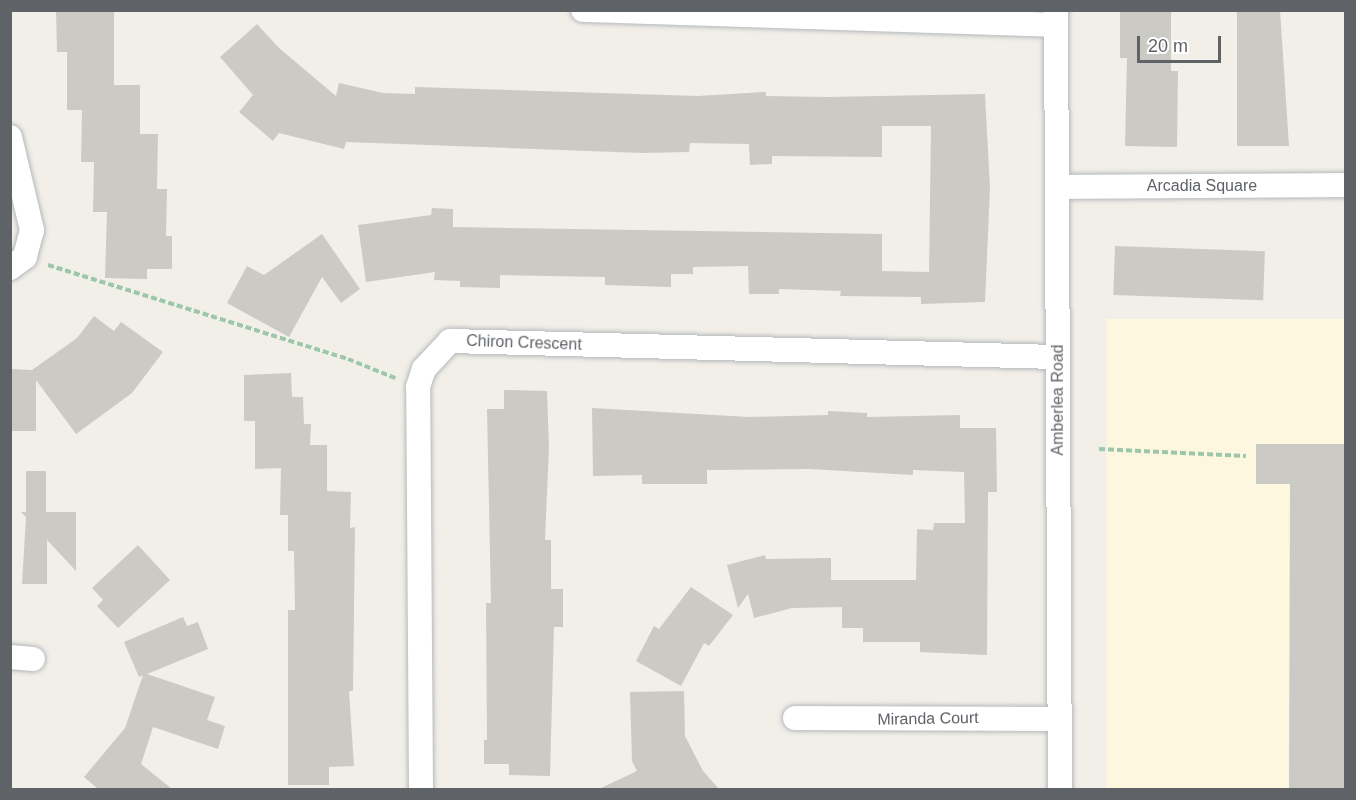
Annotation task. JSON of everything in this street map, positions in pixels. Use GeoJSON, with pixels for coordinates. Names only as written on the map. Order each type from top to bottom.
{"type":"FeatureCollection","features":[{"type":"Feature","properties":{"kind":"street"},"geometry":{"type":"LineString","coordinates":[[583,10],[1056,18]]}},
{"type":"Feature","properties":{"kind":"street","name":"Amberlea Road"},"geometry":{"type":"LineString","coordinates":[[1056,18],[1060,789]]}},
{"type":"Feature","properties":{"kind":"street"},"geometry":{"type":"LineString","coordinates":[[10,137],[32,230],[18,263]]}},
{"type":"Feature","properties":{"kind":"street","name":"Arcadia Square"},"geometry":{"type":"LineString","coordinates":[[1058,187],[1346,185]]}},
{"type":"Feature","properties":{"kind":"street","name":"Chiron Crescent"},"geometry":{"type":"LineString","coordinates":[[421,789],[418,387],[424,369],[450,341],[1057,357]]}},
{"type":"Feature","properties":{"kind":"street","name":"Miranda Court"},"geometry":{"type":"LineString","coordinates":[[795,718],[1060,719]]}},
{"type":"Feature","properties":{"kind":"path"},"geometry":{"type":"LineString","coordinates":[[18,263],[348,359],[418,387]]}},
{"type":"Feature","properties":{"kind":"path"},"geometry":{"type":"LineString","coordinates":[[1100,448],[1246,456]]}},
{"type":"Feature","properties":{"kind":"shaded area"},"geometry":{"type":"Polygon","coordinates":[[[1107,319],[1345,319],[1345,789],[1107,789],[1107,319]]]}},
{"type":"Feature","properties":{"kind":"building"},"geometry":{"type":"Polygon","coordinates":[[[56,10],[114,10],[114,85],[140,85],[140,134],[158,134],[157,189],[167,189],[166,236],[172,236],[172,269],[147,269],[147,279],[105,278],[107,212],[93,212],[94,162],[81,162],[82,110],[67,110],[67,52],[57,52],[56,10]]]}},
{"type":"Feature","properties":{"kind":"building"},"geometry":{"type":"Polygon","coordinates":[[[1120,10],[1171,10],[1171,71],[1178,71],[1177,147],[1125,146],[1127,58],[1120,58],[1120,10]]]}},
{"type":"Feature","properties":{"kind":"building"},"geometry":{"type":"Polygon","coordinates":[[[1237,10],[1280,10],[1289,146],[1237,146],[1237,10]]]}},
{"type":"Feature","properties":{"kind":"building"},"geometry":{"type":"Polygon","coordinates":[[[257,24],[279,48],[336,96],[339,83],[383,93],[415,94],[415,87],[698,96],[766,92],[766,96],[827,97],[985,94],[990,188],[985,302],[921,304],[921,297],[840,296],[841,291],[779,289],[779,294],[749,294],[748,266],[693,267],[693,274],[671,274],[671,287],[605,285],[605,277],[500,275],[500,288],[460,287],[460,281],[434,280],[435,272],[366,282],[358,225],[431,215],[432,208],[453,209],[453,227],[882,234],[882,271],[929,272],[931,126],[882,126],[882,157],[772,156],[772,164],[750,165],[749,144],[690,143],[689,152],[642,153],[346,142],[344,149],[279,133],[273,141],[239,112],[253,95],[220,57],[257,24]]]}},
{"type":"Feature","properties":{"kind":"building"},"geometry":{"type":"Polygon","coordinates":[[[322,234],[360,289],[341,303],[322,277],[289,337],[227,303],[247,266],[264,275],[322,234]]]}},
{"type":"Feature","properties":{"kind":"building"},"geometry":{"type":"Polygon","coordinates":[[[1115,246],[1265,251],[1263,300],[1113,295],[1115,246]]]}},
{"type":"Feature","properties":{"kind":"building"},"geometry":{"type":"Polygon","coordinates":[[[94,316],[114,331],[121,322],[163,352],[132,393],[76,434],[36,380],[36,431],[10,431],[10,369],[32,370],[77,338],[94,316]]]}},
{"type":"Feature","properties":{"kind":"building"},"geometry":{"type":"Polygon","coordinates":[[[291,373],[292,397],[303,397],[304,424],[311,424],[310,445],[327,445],[327,491],[351,492],[350,528],[355,527],[353,691],[349,691],[354,766],[329,767],[329,785],[288,785],[288,610],[295,610],[294,551],[288,551],[288,515],[280,515],[281,468],[255,469],[255,421],[244,421],[244,375],[291,373]]]}},
{"type":"Feature","properties":{"kind":"building"},"geometry":{"type":"Polygon","coordinates":[[[504,390],[547,391],[549,447],[545,540],[551,540],[551,589],[563,589],[563,627],[554,627],[550,776],[509,775],[509,764],[484,764],[484,740],[487,740],[486,603],[491,603],[487,409],[504,409],[504,390]]]}},
{"type":"Feature","properties":{"kind":"building"},"geometry":{"type":"Polygon","coordinates":[[[592,408],[749,417],[828,415],[828,411],[867,413],[867,417],[960,415],[960,428],[996,428],[997,492],[988,492],[987,655],[920,652],[920,642],[863,642],[863,628],[842,628],[842,607],[792,608],[754,618],[748,594],[738,608],[727,565],[765,555],[766,559],[831,558],[831,580],[916,580],[917,529],[933,530],[934,523],[965,523],[964,472],[913,470],[913,475],[809,469],[707,470],[707,484],[642,484],[642,475],[593,476],[592,408]]]}},
{"type":"Feature","properties":{"kind":"building"},"geometry":{"type":"Polygon","coordinates":[[[1256,444],[1346,444],[1346,789],[1289,789],[1290,484],[1256,484],[1256,444]]]}},
{"type":"Feature","properties":{"kind":"building"},"geometry":{"type":"Polygon","coordinates":[[[26,471],[46,471],[46,512],[76,512],[76,571],[47,540],[47,584],[22,584],[26,517],[21,512],[26,512],[26,471]]]}},
{"type":"Feature","properties":{"kind":"building"},"geometry":{"type":"Polygon","coordinates":[[[138,545],[170,580],[118,628],[97,606],[103,600],[92,588],[138,545]]]}},
{"type":"Feature","properties":{"kind":"building"},"geometry":{"type":"Polygon","coordinates":[[[691,587],[733,615],[709,646],[704,643],[681,686],[636,661],[654,626],[659,629],[691,587]]]}},
{"type":"Feature","properties":{"kind":"building"},"geometry":{"type":"Polygon","coordinates":[[[183,617],[187,626],[198,622],[208,649],[147,674],[215,697],[207,720],[225,726],[218,749],[153,727],[141,764],[172,789],[98,789],[84,777],[125,728],[143,675],[139,677],[124,642],[183,617]]]}},
{"type":"Feature","properties":{"kind":"building"},"geometry":{"type":"Polygon","coordinates":[[[684,691],[685,736],[703,771],[719,789],[599,789],[637,771],[632,761],[630,692],[684,691]]]}}]}
